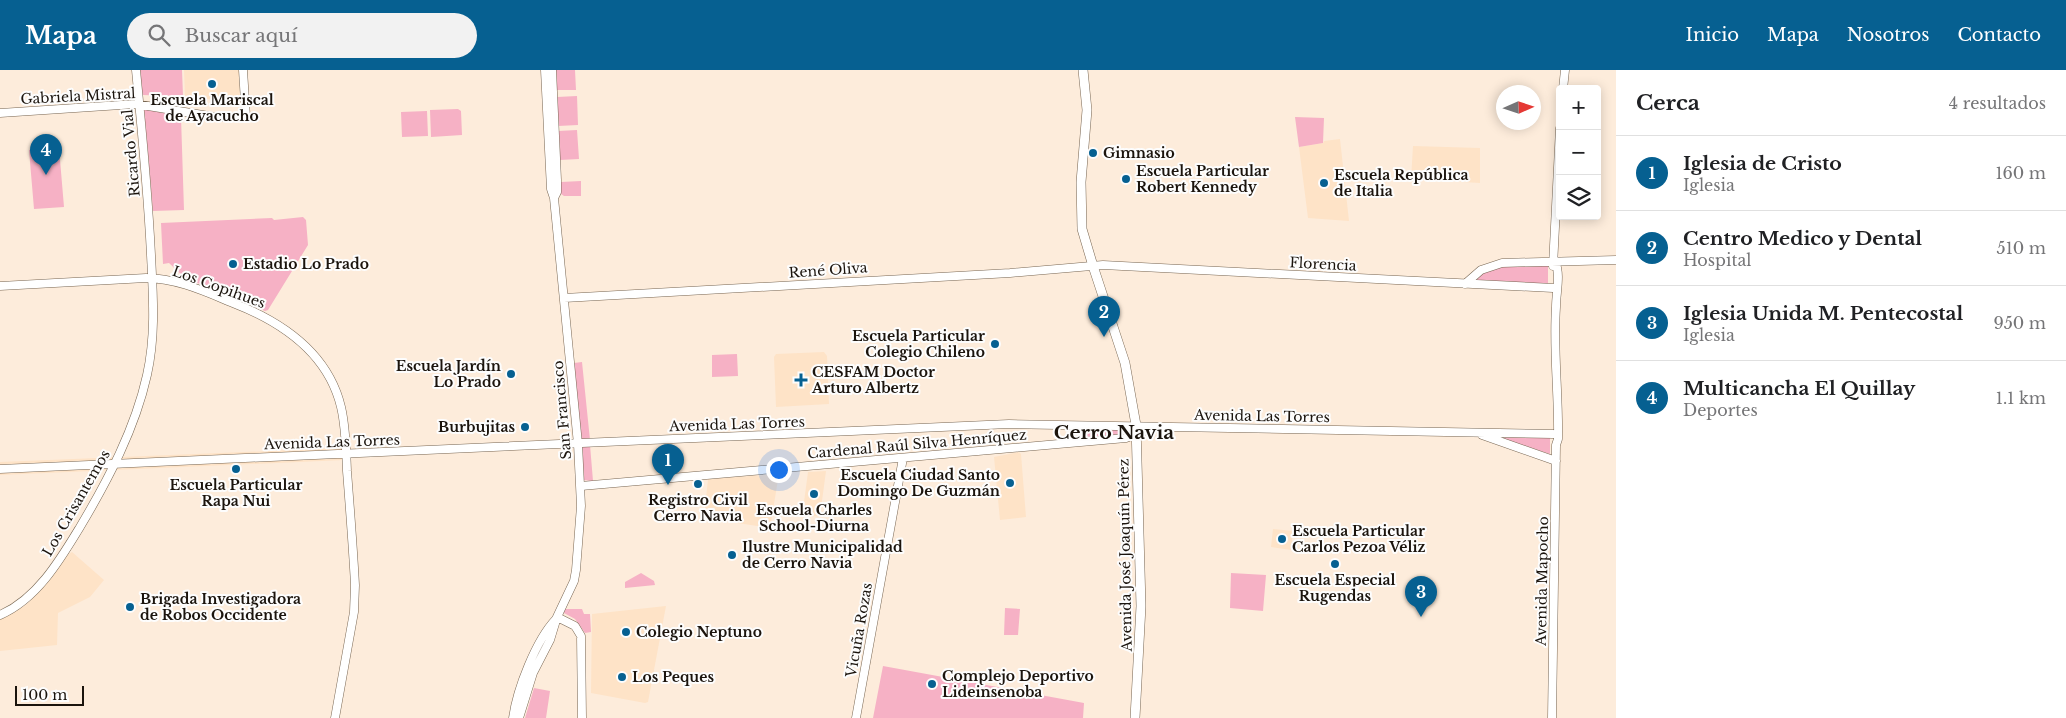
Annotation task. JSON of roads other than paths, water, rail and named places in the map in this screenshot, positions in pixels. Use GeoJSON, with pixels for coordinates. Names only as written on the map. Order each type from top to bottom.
{"type":"FeatureCollection","features":[{"type":"Feature","properties":{"kind":"main road","name":"Ricardo Vial"},"geometry":{"type":"LineString","coordinates":[[136,70],[150,234]]}},
{"type":"Feature","properties":{"kind":"main road","name":"Gabriela Mistral"},"geometry":{"type":"LineString","coordinates":[[0,113],[139,104],[215,117],[246,117],[243,70]]}},
{"type":"Feature","properties":{"kind":"main road","name":"San Francisco"},"geometry":{"type":"LineString","coordinates":[[513,718],[519,690],[526,672],[557,617],[574,581],[581,486],[554,198],[551,189],[545,70]]}},
{"type":"Feature","properties":{"kind":"main road","name":"San Francisco"},"geometry":{"type":"LineString","coordinates":[[552,70],[557,180],[557,192],[554,198]]}},
{"type":"Feature","properties":{"kind":"main road","name":"Avenida José Joaquín Pérez"},"geometry":{"type":"LineString","coordinates":[[1083,70],[1087,113],[1081,182],[1081,215],[1084,239],[1125,363],[1136,430],[1141,606],[1135,718]]}},
{"type":"Feature","properties":{"kind":"main road"},"geometry":{"type":"LineString","coordinates":[[1563,85],[1565,70]]}},
{"type":"Feature","properties":{"kind":"main road","name":"Avenida Mapocho"},"geometry":{"type":"LineString","coordinates":[[1552,718],[1556,445],[1558,436],[1555,261],[1560,130]]}},
{"type":"Feature","properties":{"kind":"main road","name":"Los Crisantemos"},"geometry":{"type":"LineString","coordinates":[[0,615],[26,599],[50,573],[80,526],[114,464],[135,415],[147,374],[153,330],[150,234]]}},
{"type":"Feature","properties":{"kind":"main road"},"geometry":{"type":"LineString","coordinates":[[1465,284],[1477,272],[1496,264],[1616,260]]}},
{"type":"Feature","properties":{"kind":"main road","name":"Florencia"},"geometry":{"type":"LineString","coordinates":[[1092,266],[1127,266],[1465,284],[1555,286]]}},
{"type":"Feature","properties":{"kind":"main road","name":"René Oliva"},"geometry":{"type":"LineString","coordinates":[[564,298],[1092,266]]}},
{"type":"Feature","properties":{"kind":"main road","name":"Los Copihues"},"geometry":{"type":"LineString","coordinates":[[0,286],[152,278],[192,287],[256,312],[276,323],[302,343],[320,362],[336,390],[342,416],[355,602],[335,718]]}},
{"type":"Feature","properties":{"kind":"main road","name":"Avenida Mapocho"},"geometry":{"type":"LineString","coordinates":[[1556,445],[1553,434],[1554,395],[1557,379]]}},
{"type":"Feature","properties":{"kind":"main road","name":"Avenida Las Torres"},"geometry":{"type":"LineString","coordinates":[[0,469],[992,424],[1136,430],[1164,426],[1553,434]]}},
{"type":"Feature","properties":{"kind":"main road","name":"Cardenal Raúl Silva Henríquez"},"geometry":{"type":"LineString","coordinates":[[581,486],[1126,438],[1136,430]]}},
{"type":"Feature","properties":{"kind":"main road","name":"Avenida Las Torres"},"geometry":{"type":"LineString","coordinates":[[1475,432],[1556,461]]}},
{"type":"Feature","properties":{"kind":"main road","name":"Vicuña Rozas"},"geometry":{"type":"LineString","coordinates":[[856,718],[903,458]]}},
{"type":"Feature","properties":{"kind":"main road","name":"San Francisco"},"geometry":{"type":"LineString","coordinates":[[519,718],[530,679],[553,634],[557,617]]}},
{"type":"Feature","properties":{"kind":"main road"},"geometry":{"type":"LineString","coordinates":[[557,617],[575,626],[581,636],[582,718]]}},
{"type":"Feature","properties":{"kind":"place","name":"Escuela Mariscal de Ayacucho"},"geometry":{"type":"Point","coordinates":[212,84]}},
{"type":"Feature","properties":{"kind":"place","name":"Gimnasio"},"geometry":{"type":"Point","coordinates":[1093,153]}},
{"type":"Feature","properties":{"kind":"place","name":"Multicancha El Quillay"},"geometry":{"type":"Point","coordinates":[46,175]}},
{"type":"Feature","properties":{"kind":"place","name":"Escuela Particular Robert Kennedy"},"geometry":{"type":"Point","coordinates":[1126,179]}},
{"type":"Feature","properties":{"kind":"place","name":"Escuela República de Italia"},"geometry":{"type":"Point","coordinates":[1324,183]}},
{"type":"Feature","properties":{"kind":"place","name":"Estadio Lo Prado"},"geometry":{"type":"Point","coordinates":[233,264]}},
{"type":"Feature","properties":{"kind":"place","name":"Centro Medico y Dental"},"geometry":{"type":"Point","coordinates":[1104,337]}},
{"type":"Feature","properties":{"kind":"place","name":"Escuela Particular Colegio Chileno"},"geometry":{"type":"Point","coordinates":[995,344]}},
{"type":"Feature","properties":{"kind":"place","name":"Escuela Jardín Lo Prado"},"geometry":{"type":"Point","coordinates":[511,374]}},
{"type":"Feature","properties":{"kind":"place","name":"CESFAM Doctor Arturo Albertz"},"geometry":{"type":"Point","coordinates":[801,380]}},
{"type":"Feature","properties":{"kind":"place","name":"Burbujitas"},"geometry":{"type":"Point","coordinates":[525,427]}},
{"type":"Feature","properties":{"kind":"place","name":"Escuela Particular Rapa Nui"},"geometry":{"type":"Point","coordinates":[236,469]}},
{"type":"Feature","properties":{"kind":"place","name":"Escuela Ciudad Santo Domingo De Guzmán"},"geometry":{"type":"Point","coordinates":[1010,483]}},
{"type":"Feature","properties":{"kind":"place","name":"Registro Civil Cerro Navia"},"geometry":{"type":"Point","coordinates":[698,484]}},
{"type":"Feature","properties":{"kind":"place","name":"Iglesia de Cristo"},"geometry":{"type":"Point","coordinates":[668,485]}},
{"type":"Feature","properties":{"kind":"place","name":"Escuela Charles School-Diurna"},"geometry":{"type":"Point","coordinates":[814,494]}},
{"type":"Feature","properties":{"kind":"place","name":"Escuela Particular Carlos Pezoa Véliz"},"geometry":{"type":"Point","coordinates":[1282,539]}},
{"type":"Feature","properties":{"kind":"place","name":"Ilustre Municipalidad de Cerro Navia"},"geometry":{"type":"Point","coordinates":[732,555]}},
{"type":"Feature","properties":{"kind":"place","name":"Escuela Especial Rugendas"},"geometry":{"type":"Point","coordinates":[1335,564]}},
{"type":"Feature","properties":{"kind":"place","name":"Brigada Investigadora de Robos Occidente"},"geometry":{"type":"Point","coordinates":[130,607]}},
{"type":"Feature","properties":{"kind":"place","name":"Iglesia Unida M. Pentecostal"},"geometry":{"type":"Point","coordinates":[1421,617]}},
{"type":"Feature","properties":{"kind":"place","name":"Colegio Neptuno"},"geometry":{"type":"Point","coordinates":[626,632]}},
{"type":"Feature","properties":{"kind":"place","name":"Los Peques"},"geometry":{"type":"Point","coordinates":[622,677]}},
{"type":"Feature","properties":{"kind":"place","name":"Complejo Deportivo Lideinsenoba"},"geometry":{"type":"Point","coordinates":[932,684]}},
{"type":"Feature","properties":{"kind":"district","name":"Cerro Navia"},"geometry":{"type":"Point","coordinates":[1114,432]}}]}
